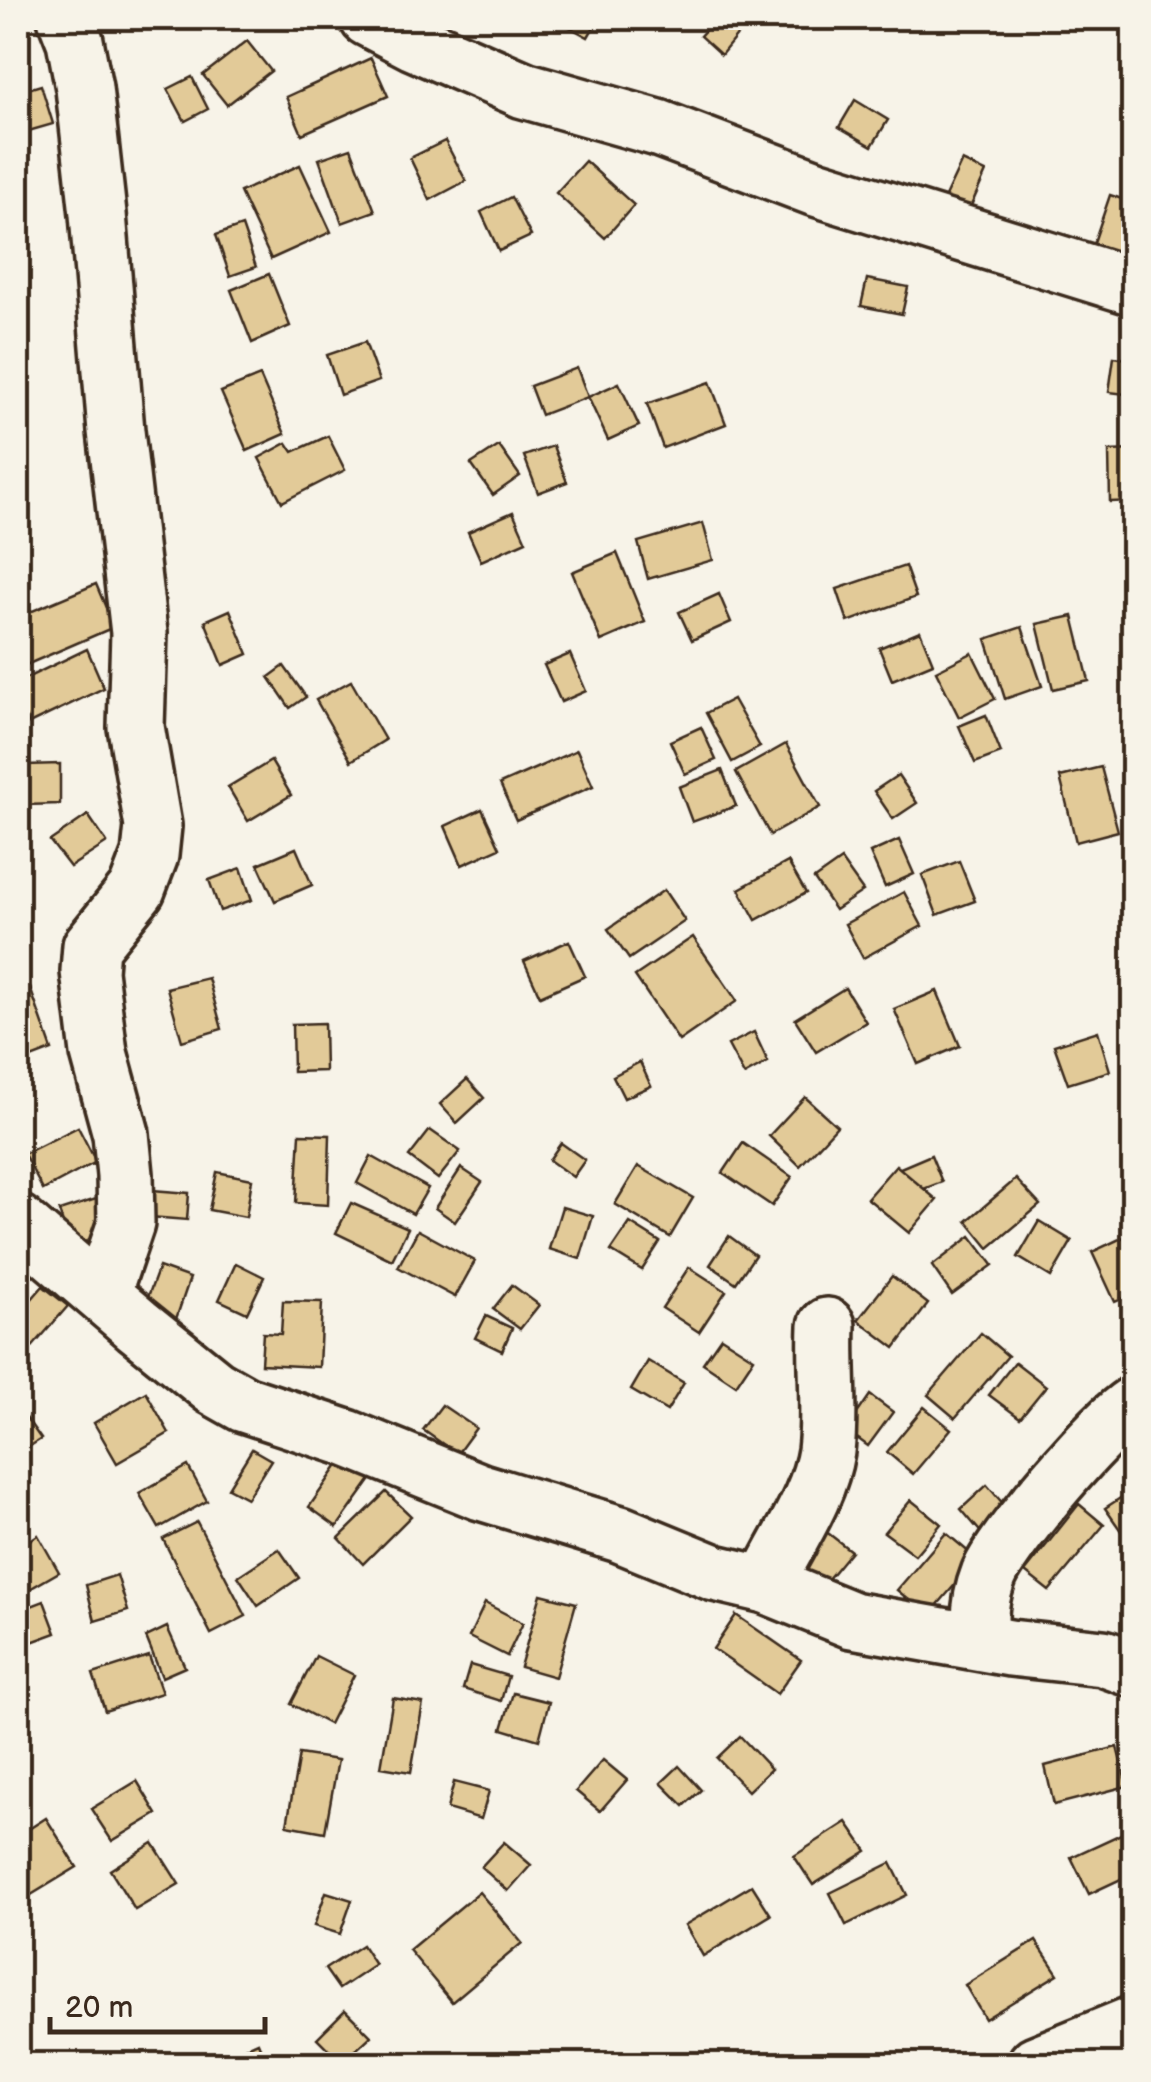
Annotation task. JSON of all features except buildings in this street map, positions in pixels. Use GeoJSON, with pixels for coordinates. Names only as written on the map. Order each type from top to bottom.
{"type":"FeatureCollection","features":[{"type":"Feature","properties":{"kind":"street"},"geometry":{"type":"LineString","coordinates":[[66,18],[84,88],[98,214],[116,430],[139,633],[136,727],[153,826],[150,855],[138,890],[90,946],[98,1053],[121,1134],[125,1176],[126,1223],[102,1294]]}},
{"type":"Feature","properties":{"kind":"street"},"geometry":{"type":"LineString","coordinates":[[368,18],[524,90],[658,128],[816,188],[1134,287]]}},
{"type":"Feature","properties":{"kind":"street"},"geometry":{"type":"LineString","coordinates":[[18,1223],[214,1388],[244,1404],[347,1438],[481,1492],[620,1534],[715,1573],[766,1585],[852,1620],[1103,1658],[1134,1670]]}},
{"type":"Feature","properties":{"kind":"street"},"geometry":{"type":"LineString","coordinates":[[766,1585],[806,1511],[826,1453],[827,1326]]}},
{"type":"Feature","properties":{"kind":"street"},"geometry":{"type":"LineString","coordinates":[[982,1642],[978,1618],[982,1594],[997,1556],[1074,1463],[1134,1404]]}},
{"type":"Feature","properties":{"kind":"street"},"geometry":{"type":"LineString","coordinates":[[1045,2062],[1134,2024]]}}]}
